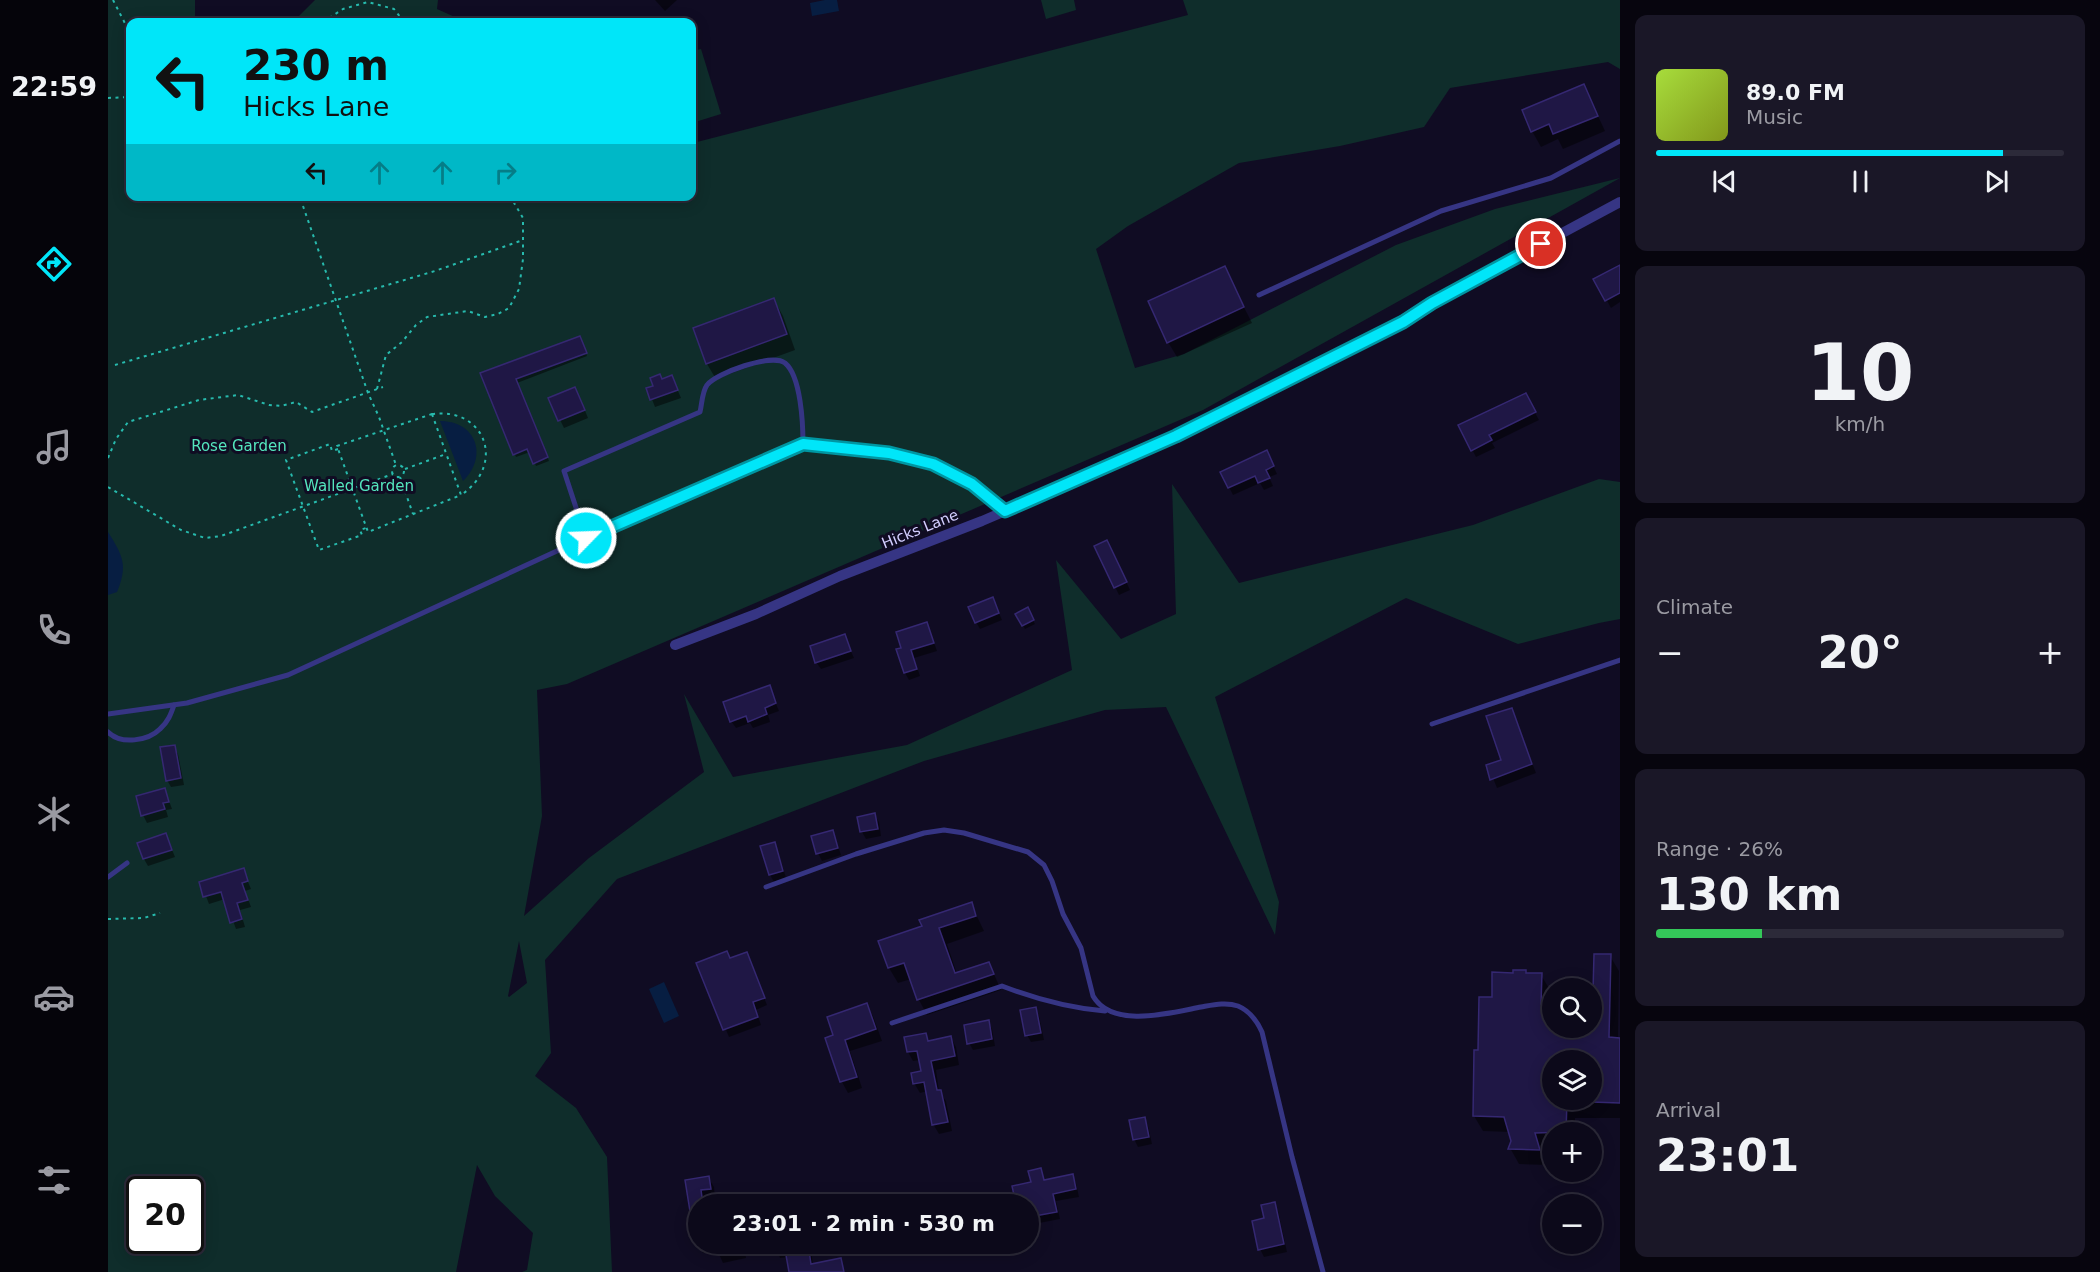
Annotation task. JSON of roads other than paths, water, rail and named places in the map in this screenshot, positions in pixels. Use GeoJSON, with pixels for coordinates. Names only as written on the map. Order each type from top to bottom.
{"type":"FeatureCollection","features":[{"type":"Feature","properties":{"kind":"street","name":"Hicks Lane"},"geometry":{"type":"LineString","coordinates":[[675,645],[1005,511],[1176,436],[1403,322],[1432,303],[1620,202]]}},
{"type":"Feature","properties":{"kind":"lane"},"geometry":{"type":"LineString","coordinates":[[1259,295],[1441,211],[1551,178],[1620,141]]}},
{"type":"Feature","properties":{"kind":"lane"},"geometry":{"type":"LineString","coordinates":[[586,538],[564,471],[700,412],[706,387],[716,376],[768,359],[783,361],[792,371],[803,414],[803,444]]}},
{"type":"Feature","properties":{"kind":"lane"},"geometry":{"type":"LineString","coordinates":[[108,714],[187,703],[288,675],[586,538],[803,444],[889,453],[933,464],[972,484],[1005,511]]}},
{"type":"Feature","properties":{"kind":"lane"},"geometry":{"type":"LineString","coordinates":[[1432,724],[1620,660]]}},
{"type":"Feature","properties":{"kind":"lane"},"geometry":{"type":"LineString","coordinates":[[108,732],[124,741],[145,737],[158,731],[169,719],[174,705]]}},
{"type":"Feature","properties":{"kind":"lane"},"geometry":{"type":"LineString","coordinates":[[766,887],[924,832],[944,830],[964,833],[1028,852],[1044,865],[1052,881],[1063,914],[1081,948],[1093,996],[1097,1003],[1107,1011]]}},
{"type":"Feature","properties":{"kind":"lane"},"geometry":{"type":"LineString","coordinates":[[108,877],[127,863]]}},
{"type":"Feature","properties":{"kind":"lane"},"geometry":{"type":"LineString","coordinates":[[892,1023],[1002,986],[1073,1008],[1107,1011],[1115,1014],[1150,1016],[1223,1004],[1237,1005],[1248,1011],[1257,1021],[1262,1032],[1323,1272]]}},
{"type":"Feature","properties":{"kind":"water"},"geometry":{"type":"Polygon","coordinates":[[[837,0],[839,11],[812,16],[810,3],[837,0]]]}},
{"type":"Feature","properties":{"kind":"water"},"geometry":{"type":"Polygon","coordinates":[[[440,421],[463,427],[475,442],[475,461],[471,472],[463,481],[440,421]]]}},
{"type":"Feature","properties":{"kind":"water"},"geometry":{"type":"Polygon","coordinates":[[[108,532],[120,554],[123,567],[117,592],[108,595],[108,532]]]}},
{"type":"Feature","properties":{"kind":"water"},"geometry":{"type":"Polygon","coordinates":[[[664,982],[679,1016],[664,1023],[649,989],[664,982]]]}},
{"type":"Feature","properties":{"kind":"park label","name":"Rose Garden"},"geometry":{"type":"Point","coordinates":[239,446]}},
{"type":"Feature","properties":{"kind":"park label","name":"Walled Garden"},"geometry":{"type":"Point","coordinates":[359,486]}}]}
